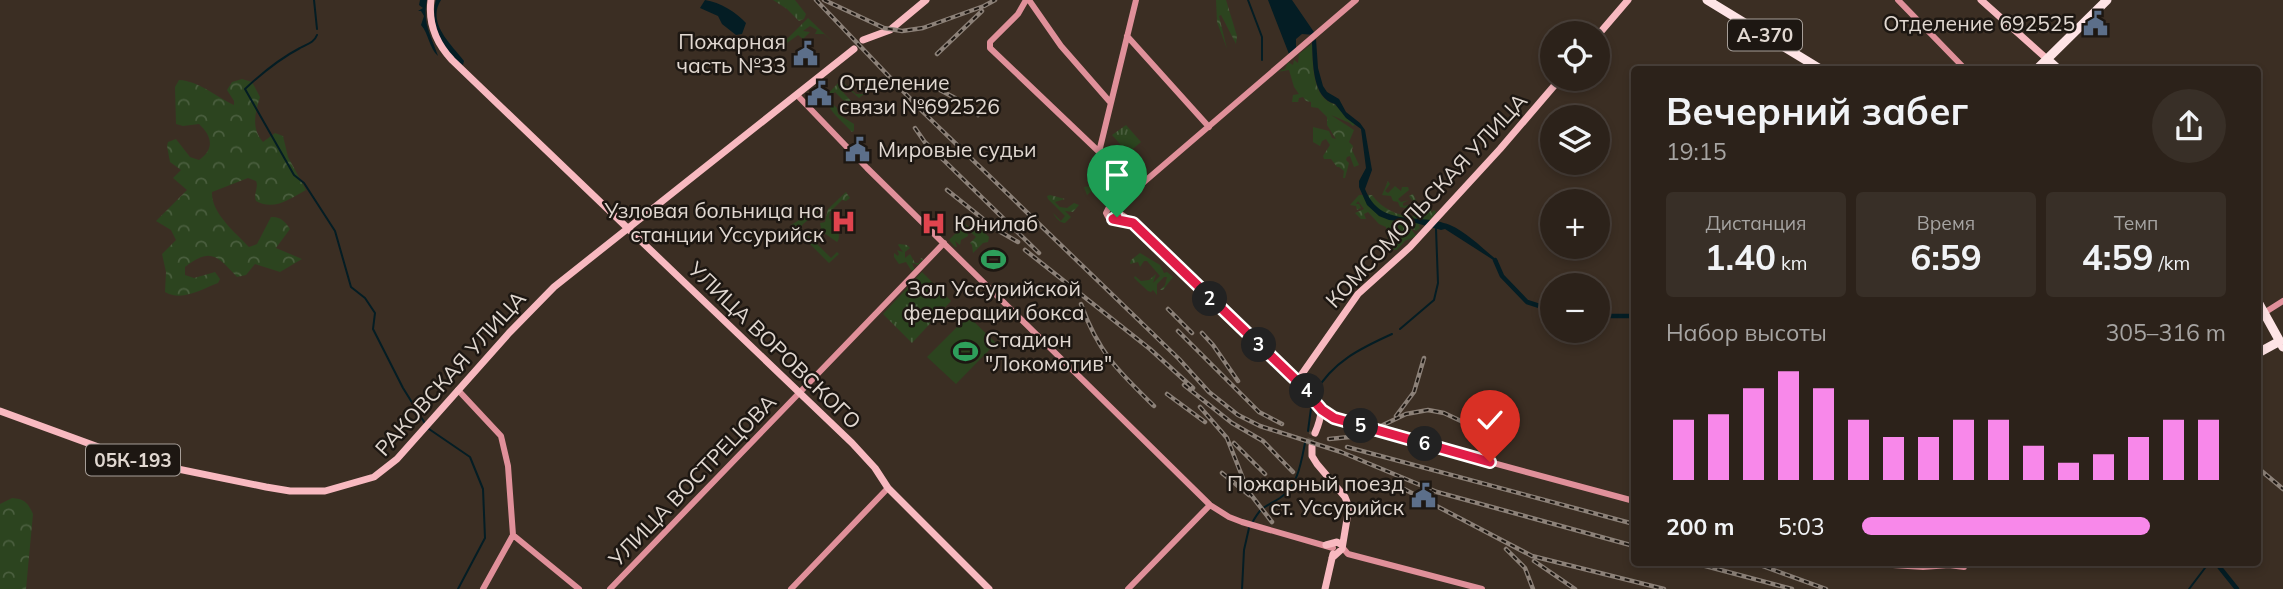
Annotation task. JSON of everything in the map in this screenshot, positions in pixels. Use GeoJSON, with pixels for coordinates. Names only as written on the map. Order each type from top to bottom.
{"type":"FeatureCollection","features":[{"type":"Feature","properties":{"kind":"highway","name":"А-370"},"geometry":{"type":"LineString","coordinates":[[1707,0],[1815,66]]}},
{"type":"Feature","properties":{"kind":"highway"},"geometry":{"type":"LineString","coordinates":[[2040,66],[2107,0]]}},
{"type":"Feature","properties":{"kind":"highway"},"geometry":{"type":"LineString","coordinates":[[2047,59],[2055,66]]}},
{"type":"Feature","properties":{"kind":"highway"},"geometry":{"type":"LineString","coordinates":[[2261,308],[2282,342],[2261,352]]}},
{"type":"Feature","properties":{"kind":"main road","name":"УЛИЦА ВОРОВСКОГО"},"geometry":{"type":"LineString","coordinates":[[431,0],[430,16],[437,40],[447,55],[801,393],[871,463],[888,488],[989,589]]}},
{"type":"Feature","properties":{"kind":"main road"},"geometry":{"type":"LineString","coordinates":[[863,40],[890,30],[926,0]]}},
{"type":"Feature","properties":{"kind":"main road"},"geometry":{"type":"LineString","coordinates":[[1610,21],[1628,0]]}},
{"type":"Feature","properties":{"kind":"main road"},"geometry":{"type":"LineString","coordinates":[[1981,0],[2047,59]]}},
{"type":"Feature","properties":{"kind":"main road","name":"РАКОВСКАЯ УЛИЦА"},"geometry":{"type":"LineString","coordinates":[[0,411],[127,458],[290,491],[314,492],[342,487],[380,474],[397,459],[540,301],[853,49]]}},
{"type":"Feature","properties":{"kind":"main road","name":"КОМСОМОЛЬСКАЯ УЛИЦА"},"geometry":{"type":"LineString","coordinates":[[1297,381],[1358,294],[1410,247],[1550,91]]}},
{"type":"Feature","properties":{"kind":"main road"},"geometry":{"type":"LineString","coordinates":[[1297,381],[1322,407],[1321,420],[1314,433]]}},
{"type":"Feature","properties":{"kind":"main road"},"geometry":{"type":"LineString","coordinates":[[1310,446],[1312,456],[1320,469],[1348,502],[1349,511],[1325,589]]}},
{"type":"Feature","properties":{"kind":"main road"},"geometry":{"type":"LineString","coordinates":[[1336,548],[1348,554]]}},
{"type":"Feature","properties":{"kind":"street"},"geometry":{"type":"LineString","coordinates":[[1110,102],[1061,46],[1028,0],[990,42],[990,48],[1137,188]]}},
{"type":"Feature","properties":{"kind":"street"},"geometry":{"type":"LineString","coordinates":[[1099,152],[1136,0]]}},
{"type":"Feature","properties":{"kind":"street"},"geometry":{"type":"LineString","coordinates":[[1117,210],[1137,188],[1356,0]]}},
{"type":"Feature","properties":{"kind":"street"},"geometry":{"type":"LineString","coordinates":[[1898,0],[1957,66]]}},
{"type":"Feature","properties":{"kind":"street"},"geometry":{"type":"LineString","coordinates":[[1127,36],[1209,127]]}},
{"type":"Feature","properties":{"kind":"street"},"geometry":{"type":"LineString","coordinates":[[797,95],[1210,505],[1247,524],[1336,548]]}},
{"type":"Feature","properties":{"kind":"street"},"geometry":{"type":"LineString","coordinates":[[1117,210],[1297,381]]}},
{"type":"Feature","properties":{"kind":"street"},"geometry":{"type":"LineString","coordinates":[[1117,210],[1133,223]]}},
{"type":"Feature","properties":{"kind":"street","name":"УЛИЦА ВОСТРЕЦОВА"},"geometry":{"type":"LineString","coordinates":[[610,589],[944,243]]}},
{"type":"Feature","properties":{"kind":"street"},"geometry":{"type":"LineString","coordinates":[[2264,313],[2283,301]]}},
{"type":"Feature","properties":{"kind":"street"},"geometry":{"type":"LineString","coordinates":[[458,390],[501,436],[505,448],[513,535],[483,589]]}},
{"type":"Feature","properties":{"kind":"street"},"geometry":{"type":"LineString","coordinates":[[1322,407],[1334,418],[1392,436],[1631,500]]}},
{"type":"Feature","properties":{"kind":"street"},"geometry":{"type":"LineString","coordinates":[[1321,420],[1334,418]]}},
{"type":"Feature","properties":{"kind":"street"},"geometry":{"type":"LineString","coordinates":[[791,589],[888,488]]}},
{"type":"Feature","properties":{"kind":"street"},"geometry":{"type":"LineString","coordinates":[[1128,589],[1210,505]]}},
{"type":"Feature","properties":{"kind":"street"},"geometry":{"type":"LineString","coordinates":[[513,535],[579,589]]}},
{"type":"Feature","properties":{"kind":"street"},"geometry":{"type":"LineString","coordinates":[[1348,554],[1482,589]]}},
{"type":"Feature","properties":{"kind":"street"},"geometry":{"type":"LineString","coordinates":[[1908,566],[1936,566]]}},
{"type":"Feature","properties":{"kind":"street"},"geometry":{"type":"LineString","coordinates":[[1956,566],[1964,567]]}},
{"type":"Feature","properties":{"kind":"green space"},"geometry":{"type":"Polygon","coordinates":[[[773,0],[795,0],[806,14],[804,19],[799,21],[773,0]]]}},
{"type":"Feature","properties":{"kind":"green space"},"geometry":{"type":"Polygon","coordinates":[[[1216,0],[1226,0],[1237,36],[1236,44],[1221,15],[1219,16],[1227,49],[1217,22],[1216,0]]]}},
{"type":"Feature","properties":{"kind":"green space"},"geometry":{"type":"Polygon","coordinates":[[[808,18],[835,44],[824,34],[815,34],[817,30],[810,26],[803,31],[810,32],[803,39],[798,35],[787,43],[786,40],[808,18]]]}},
{"type":"Feature","properties":{"kind":"green space"},"geometry":{"type":"Polygon","coordinates":[[[1312,44],[1315,79],[1321,95],[1355,124],[1353,126],[1331,115],[1354,130],[1349,142],[1359,165],[1354,167],[1350,156],[1347,157],[1349,163],[1345,178],[1344,171],[1331,159],[1324,159],[1323,156],[1330,145],[1326,139],[1320,146],[1313,142],[1313,127],[1329,131],[1332,138],[1336,139],[1327,125],[1327,117],[1318,108],[1311,107],[1311,102],[1303,97],[1299,98],[1298,102],[1292,102],[1293,95],[1299,94],[1289,70],[1277,72],[1285,69],[1288,62],[1293,65],[1294,60],[1298,63],[1299,54],[1312,44]]]}},
{"type":"Feature","properties":{"kind":"green space"},"geometry":{"type":"Polygon","coordinates":[[[242,79],[252,82],[260,97],[255,120],[259,137],[263,142],[275,133],[283,136],[288,157],[306,190],[282,203],[263,204],[256,201],[256,181],[248,178],[212,192],[215,207],[249,247],[257,244],[271,217],[277,217],[290,229],[276,248],[302,259],[280,272],[255,264],[246,275],[237,277],[219,259],[201,257],[185,267],[185,275],[194,278],[215,272],[220,279],[218,283],[192,294],[172,295],[165,292],[166,272],[162,254],[176,240],[171,230],[156,221],[187,190],[173,178],[181,170],[170,162],[167,146],[168,142],[176,139],[190,157],[199,160],[208,151],[210,142],[207,133],[199,124],[176,124],[175,87],[179,80],[193,83],[234,105],[227,90],[232,82],[242,79]]]}},
{"type":"Feature","properties":{"kind":"green space"},"geometry":{"type":"Polygon","coordinates":[[[840,81],[856,94],[864,94],[859,98],[844,85],[841,90],[852,102],[849,106],[835,92],[827,99],[837,108],[838,114],[854,124],[852,132],[832,112],[825,97],[840,81]]]}},
{"type":"Feature","properties":{"kind":"green space"},"geometry":{"type":"Polygon","coordinates":[[[1126,125],[1141,142],[1128,153],[1112,135],[1126,125]]]}},
{"type":"Feature","properties":{"kind":"green space"},"geometry":{"type":"Polygon","coordinates":[[[1107,163],[1116,174],[1104,177],[1104,181],[1087,195],[1084,187],[1091,186],[1104,175],[1103,167],[1107,163]]]}},
{"type":"Feature","properties":{"kind":"green space"},"geometry":{"type":"Polygon","coordinates":[[[1388,181],[1390,184],[1385,191],[1388,193],[1395,186],[1401,191],[1402,187],[1408,187],[1409,190],[1398,199],[1401,202],[1409,200],[1403,203],[1403,206],[1415,204],[1409,196],[1413,194],[1422,213],[1432,207],[1431,213],[1434,210],[1436,212],[1432,218],[1419,225],[1420,228],[1416,231],[1410,227],[1416,236],[1405,241],[1397,250],[1394,250],[1388,241],[1386,227],[1379,224],[1368,212],[1364,214],[1366,219],[1361,219],[1355,213],[1364,209],[1358,201],[1356,204],[1361,208],[1357,210],[1356,206],[1350,205],[1359,195],[1372,195],[1392,212],[1418,216],[1417,210],[1400,207],[1391,196],[1382,195],[1388,181]]]}},
{"type":"Feature","properties":{"kind":"green space"},"geometry":{"type":"Polygon","coordinates":[[[846,192],[850,198],[842,200],[830,212],[829,218],[835,223],[834,230],[837,228],[838,231],[837,242],[824,233],[822,235],[820,223],[825,222],[828,209],[846,192]]]}},
{"type":"Feature","properties":{"kind":"green space"},"geometry":{"type":"Polygon","coordinates":[[[1047,196],[1065,199],[1055,202],[1060,207],[1067,208],[1074,203],[1079,205],[1073,212],[1065,211],[1071,217],[1065,223],[1060,221],[1056,218],[1053,213],[1061,221],[1065,216],[1048,199],[1047,196]]]}},
{"type":"Feature","properties":{"kind":"green space"},"geometry":{"type":"Polygon","coordinates":[[[822,206],[822,209],[803,224],[801,227],[804,235],[799,239],[791,225],[822,206]]]}},
{"type":"Feature","properties":{"kind":"green space"},"geometry":{"type":"Polygon","coordinates":[[[965,224],[979,233],[975,227],[977,225],[989,237],[988,242],[983,243],[973,253],[970,243],[976,237],[967,229],[968,236],[961,240],[960,245],[955,241],[957,247],[949,240],[965,224]]]}},
{"type":"Feature","properties":{"kind":"green space"},"geometry":{"type":"Polygon","coordinates":[[[809,236],[831,258],[837,252],[839,254],[829,263],[805,239],[809,236]]]}},
{"type":"Feature","properties":{"kind":"green space"},"geometry":{"type":"Polygon","coordinates":[[[899,244],[910,248],[905,252],[905,258],[910,254],[915,263],[923,259],[918,265],[912,263],[915,271],[911,270],[906,262],[899,264],[894,257],[894,253],[898,256],[899,254],[897,250],[903,252],[899,244]]]}},
{"type":"Feature","properties":{"kind":"green space"},"geometry":{"type":"Polygon","coordinates":[[[1140,253],[1173,277],[1163,290],[1160,290],[1167,277],[1157,284],[1157,295],[1153,290],[1148,291],[1134,278],[1135,276],[1141,281],[1149,280],[1156,274],[1153,283],[1160,276],[1147,261],[1140,267],[1138,262],[1130,264],[1140,253]]]}},
{"type":"Feature","properties":{"kind":"green space"},"geometry":{"type":"Polygon","coordinates":[[[922,272],[951,301],[912,343],[883,314],[922,272]]]}},
{"type":"Feature","properties":{"kind":"green space"},"geometry":{"type":"Polygon","coordinates":[[[968,316],[996,343],[956,384],[927,357],[968,316]]]}},
{"type":"Feature","properties":{"kind":"green space"},"geometry":{"type":"Polygon","coordinates":[[[12,498],[26,502],[33,514],[26,589],[0,589],[0,504],[12,498]]]}},
{"type":"Feature","properties":{"kind":"water"},"geometry":{"type":"Polygon","coordinates":[[[420,0],[427,0],[426,22],[438,56],[421,25],[424,16],[418,11],[423,8],[419,5],[420,0]]]}},
{"type":"Feature","properties":{"kind":"water"},"geometry":{"type":"Polygon","coordinates":[[[436,0],[441,0],[437,17],[442,33],[464,61],[463,65],[450,53],[440,37],[434,9],[436,0]]]}},
{"type":"Feature","properties":{"kind":"water"},"geometry":{"type":"Polygon","coordinates":[[[705,0],[722,6],[742,19],[746,23],[742,34],[736,35],[722,24],[718,16],[700,8],[705,0]]]}},
{"type":"Feature","properties":{"kind":"water"},"geometry":{"type":"Polygon","coordinates":[[[1268,0],[1292,0],[1316,35],[1302,34],[1296,39],[1296,51],[1289,54],[1268,0]]]}},
{"type":"Feature","properties":{"kind":"water"},"geometry":{"type":"Polygon","coordinates":[[[1316,39],[1318,68],[1323,86],[1327,92],[1339,99],[1346,112],[1365,130],[1372,170],[1365,189],[1372,201],[1390,215],[1438,221],[1457,228],[1498,263],[1445,229],[1389,220],[1379,216],[1367,205],[1359,187],[1366,168],[1361,129],[1346,118],[1335,104],[1327,100],[1318,87],[1312,42],[1316,39]]]}},
{"type":"Feature","properties":{"kind":"waterway"},"geometry":{"type":"LineString","coordinates":[[314,0],[317,29]]}},
{"type":"Feature","properties":{"kind":"waterway"},"geometry":{"type":"LineString","coordinates":[[1248,0],[1262,37],[1262,60]]}},
{"type":"Feature","properties":{"kind":"waterway"},"geometry":{"type":"LineString","coordinates":[[317,35],[312,42],[292,52],[245,89],[294,175],[304,183],[335,231],[351,287],[365,298],[375,313],[373,329],[403,388],[426,425]]}},
{"type":"Feature","properties":{"kind":"waterway"},"geometry":{"type":"LineString","coordinates":[[1400,329],[1434,300],[1438,283],[1436,229]]}},
{"type":"Feature","properties":{"kind":"waterway"},"geometry":{"type":"LineString","coordinates":[[1495,260],[1502,276],[1527,302],[1540,306]]}},
{"type":"Feature","properties":{"kind":"waterway"},"geometry":{"type":"LineString","coordinates":[[1610,316],[1631,316]]}},
{"type":"Feature","properties":{"kind":"waterway"},"geometry":{"type":"LineString","coordinates":[[1315,393],[1339,364],[1392,334]]}},
{"type":"Feature","properties":{"kind":"waterway"},"geometry":{"type":"LineString","coordinates":[[1308,431],[1312,401]]}},
{"type":"Feature","properties":{"kind":"waterway"},"geometry":{"type":"LineString","coordinates":[[429,429],[470,457],[483,489],[485,538],[458,589]]}},
{"type":"Feature","properties":{"kind":"waterway"},"geometry":{"type":"LineString","coordinates":[[1252,523],[1261,510],[1291,487],[1298,474],[1305,443]]}},
{"type":"Feature","properties":{"kind":"waterway"},"geometry":{"type":"LineString","coordinates":[[1242,589],[1244,550],[1249,528]]}},
{"type":"Feature","properties":{"kind":"waterway"},"geometry":{"type":"LineString","coordinates":[[2189,589],[2206,566]]}},
{"type":"Feature","properties":{"kind":"waterway"},"geometry":{"type":"LineString","coordinates":[[2219,566],[2237,589]]}},
{"type":"Feature","properties":{"kind":"tunnel"},"geometry":{"type":"LineString","coordinates":[[1309,445],[1313,432]]}},
{"type":"Feature","properties":{"kind":"railway"},"geometry":{"type":"LineString","coordinates":[[816,0],[924,113],[1179,359],[1209,392],[1238,415],[1260,426],[1341,452],[1437,492],[1631,545]]}},
{"type":"Feature","properties":{"kind":"railway"},"geometry":{"type":"LineString","coordinates":[[824,0],[884,28],[902,31],[923,28],[995,0]]}},
{"type":"Feature","properties":{"kind":"railway"},"geometry":{"type":"LineString","coordinates":[[937,54],[982,11]]}},
{"type":"Feature","properties":{"kind":"railway"},"geometry":{"type":"LineString","coordinates":[[940,90],[978,115]]}},
{"type":"Feature","properties":{"kind":"railway"},"geometry":{"type":"LineString","coordinates":[[915,128],[931,151]]}},
{"type":"Feature","properties":{"kind":"railway"},"geometry":{"type":"LineString","coordinates":[[926,143],[1039,253]]}},
{"type":"Feature","properties":{"kind":"railway"},"geometry":{"type":"LineString","coordinates":[[947,190],[997,230],[1018,242]]}},
{"type":"Feature","properties":{"kind":"railway"},"geometry":{"type":"LineString","coordinates":[[1025,250],[1150,349],[1193,388]]}},
{"type":"Feature","properties":{"kind":"railway"},"geometry":{"type":"LineString","coordinates":[[1081,304],[1110,360],[1154,406]]}},
{"type":"Feature","properties":{"kind":"railway"},"geometry":{"type":"LineString","coordinates":[[1168,309],[1192,333]]}},
{"type":"Feature","properties":{"kind":"railway"},"geometry":{"type":"LineString","coordinates":[[1178,331],[1259,412],[1282,424]]}},
{"type":"Feature","properties":{"kind":"railway"},"geometry":{"type":"LineString","coordinates":[[1202,333],[1238,381]]}},
{"type":"Feature","properties":{"kind":"railway"},"geometry":{"type":"LineString","coordinates":[[1396,416],[1414,392],[1424,358]]}},
{"type":"Feature","properties":{"kind":"railway"},"geometry":{"type":"LineString","coordinates":[[1184,385],[1232,423],[1263,441],[1293,472]]}},
{"type":"Feature","properties":{"kind":"railway"},"geometry":{"type":"LineString","coordinates":[[1167,394],[1205,422]]}},
{"type":"Feature","properties":{"kind":"railway"},"geometry":{"type":"LineString","coordinates":[[1200,407],[1227,438],[1248,491],[1272,522]]}},
{"type":"Feature","properties":{"kind":"railway"},"geometry":{"type":"LineString","coordinates":[[1329,439],[1360,436],[1406,414],[1428,410],[1444,413],[1463,422]]}},
{"type":"Feature","properties":{"kind":"railway"},"geometry":{"type":"LineString","coordinates":[[1234,443],[1265,474]]}},
{"type":"Feature","properties":{"kind":"railway"},"geometry":{"type":"LineString","coordinates":[[1347,447],[1631,523]]}},
{"type":"Feature","properties":{"kind":"railway"},"geometry":{"type":"LineString","coordinates":[[2261,471],[2283,489]]}},
{"type":"Feature","properties":{"kind":"railway"},"geometry":{"type":"LineString","coordinates":[[1222,473],[1249,495]]}},
{"type":"Feature","properties":{"kind":"railway"},"geometry":{"type":"LineString","coordinates":[[1404,489],[1532,556],[1664,589]]}},
{"type":"Feature","properties":{"kind":"railway"},"geometry":{"type":"LineString","coordinates":[[1506,549],[1525,568],[1533,589]]}},
{"type":"Feature","properties":{"kind":"railway"},"geometry":{"type":"LineString","coordinates":[[1534,561],[1575,589]]}},
{"type":"Feature","properties":{"kind":"railway"},"geometry":{"type":"LineString","coordinates":[[1706,566],[1792,589]]}},
{"type":"Feature","properties":{"kind":"railway"},"geometry":{"type":"LineString","coordinates":[[1763,566],[1826,589]]}},
{"type":"Feature","properties":{"kind":"place","name":"Отделение 692525"},"geometry":{"type":"Point","coordinates":[2095,23]}},
{"type":"Feature","properties":{"kind":"place","name":"Пожарная часть №33"},"geometry":{"type":"Point","coordinates":[806,53]}},
{"type":"Feature","properties":{"kind":"place","name":"Отделение связи №692526"},"geometry":{"type":"Point","coordinates":[819,94]}},
{"type":"Feature","properties":{"kind":"place","name":"Мировые судьи"},"geometry":{"type":"Point","coordinates":[858,149]}},
{"type":"Feature","properties":{"kind":"place","name":"Узловая больница на станции Уссурийск"},"geometry":{"type":"Point","coordinates":[844,222]}},
{"type":"Feature","properties":{"kind":"place","name":"Юнилаб"},"geometry":{"type":"Point","coordinates":[934,223]}},
{"type":"Feature","properties":{"kind":"place","name":"Зал Уссурийской федерации бокса"},"geometry":{"type":"Point","coordinates":[994,259]}},
{"type":"Feature","properties":{"kind":"place","name":"Стадион \"Локомотив\""},"geometry":{"type":"Point","coordinates":[965,351]}},
{"type":"Feature","properties":{"kind":"place","name":"Пожарный поезд ст. Уссурийск"},"geometry":{"type":"Point","coordinates":[1424,495]}},
{"type":"Feature","properties":{"kind":"route"},"geometry":{"type":"LineString","coordinates":[[1117,217],[1113,219],[1133,223],[1313,396],[1322,410],[1334,418],[1490,462]]}}]}
